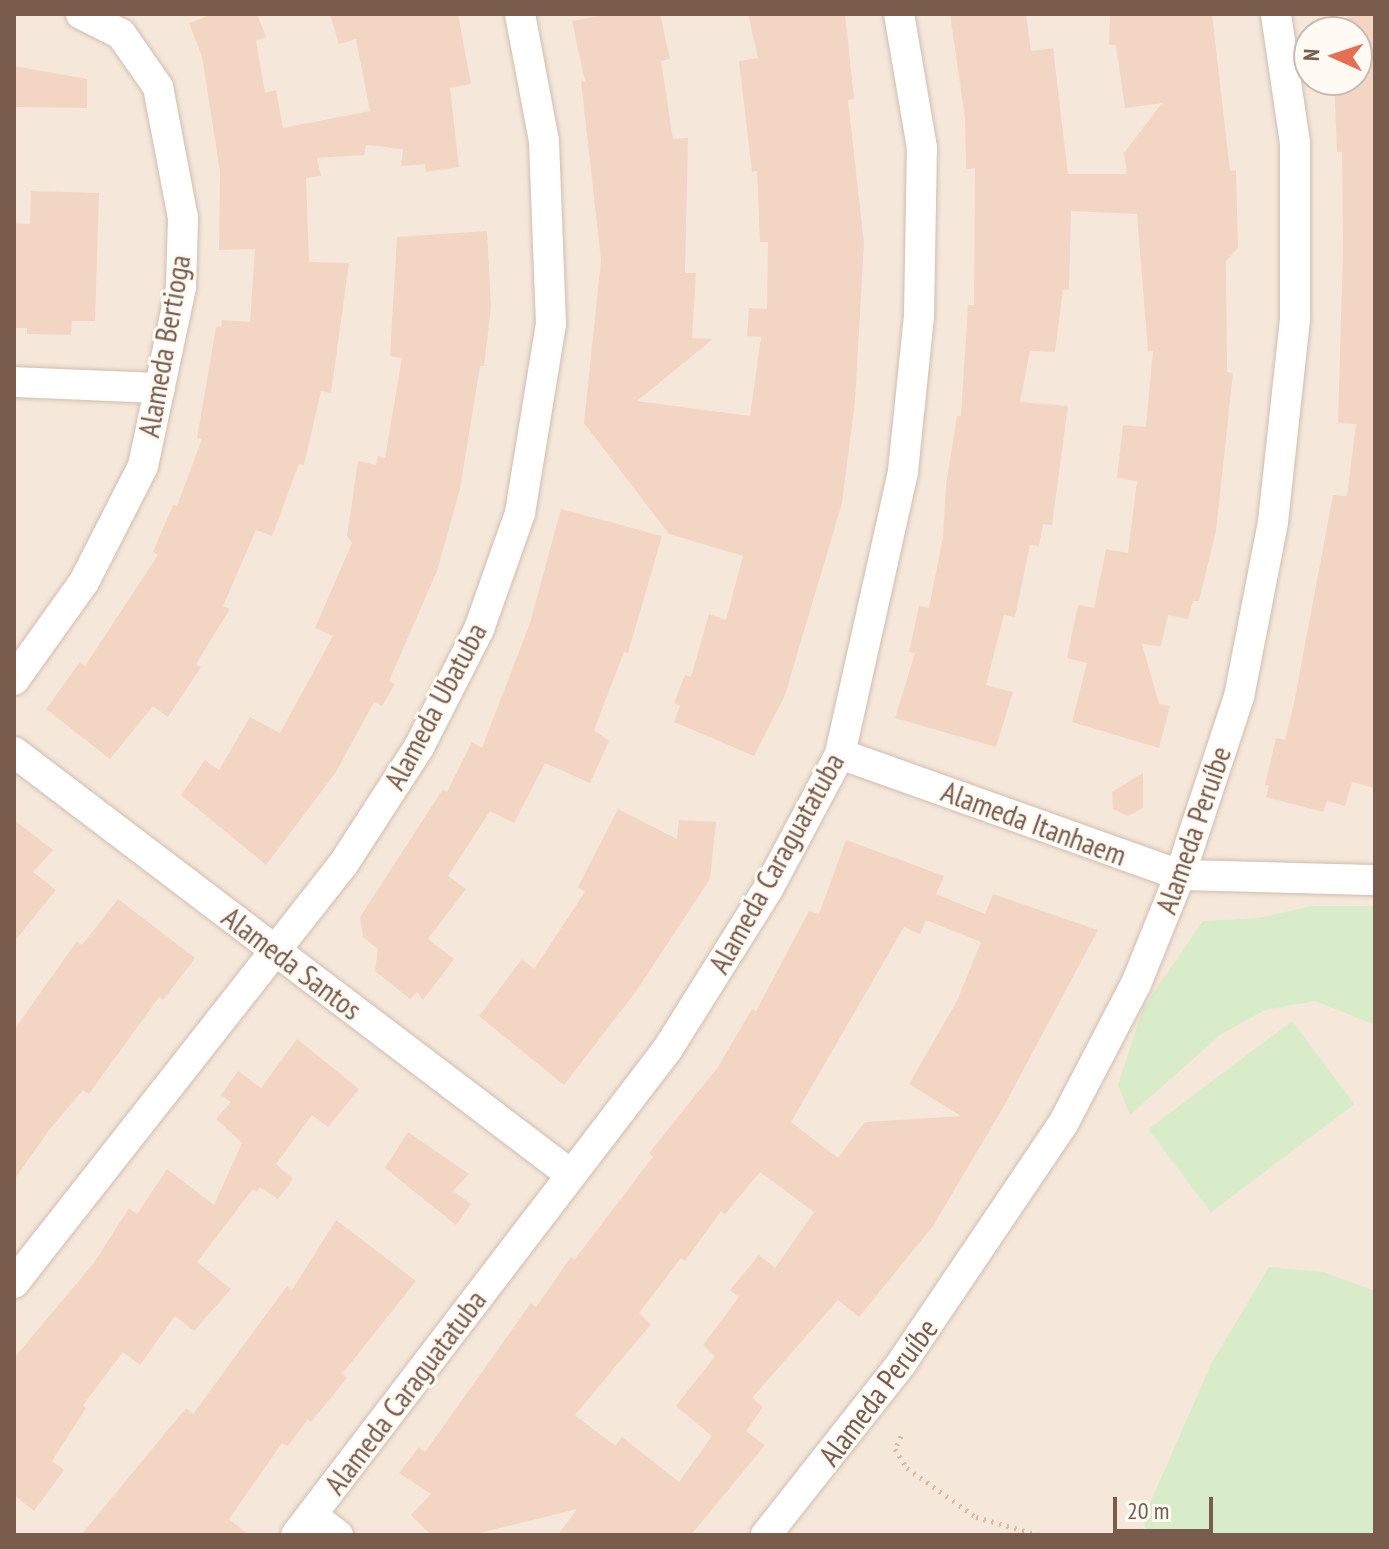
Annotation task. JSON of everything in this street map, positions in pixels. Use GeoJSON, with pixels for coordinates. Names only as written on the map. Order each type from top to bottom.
{"type":"FeatureCollection","features":[{"type":"Feature","properties":{"kind":"street","name":"Alameda Bertioga"},"geometry":{"type":"LineString","coordinates":[[14,680],[84,582],[143,466],[181,287],[183,218],[158,87],[130,24],[81,14]]}},
{"type":"Feature","properties":{"kind":"street","name":"Alameda Ubatuba"},"geometry":{"type":"LineString","coordinates":[[14,1283],[344,863],[419,747],[479,629],[520,513],[551,324],[544,141],[520,14]]}},
{"type":"Feature","properties":{"kind":"street","name":"Alameda Caraguatatuba"},"geometry":{"type":"LineString","coordinates":[[304,1525],[667,1050],[768,889],[840,754],[903,471],[919,316],[922,148],[899,14]]}},
{"type":"Feature","properties":{"kind":"street","name":"Alameda Peruíbe"},"geometry":{"type":"LineString","coordinates":[[766,1535],[901,1364],[1063,1124],[1136,984],[1180,875],[1239,697],[1273,522],[1295,302],[1295,143],[1276,14]]}},
{"type":"Feature","properties":{"kind":"street"},"geometry":{"type":"LineString","coordinates":[[14,382],[160,388]]}},
{"type":"Feature","properties":{"kind":"street","name":"Alameda Santos"},"geometry":{"type":"LineString","coordinates":[[14,752],[570,1174]]}},
{"type":"Feature","properties":{"kind":"street","name":"Alameda Itanhaem"},"geometry":{"type":"LineString","coordinates":[[840,754],[1180,875],[1375,880]]}},
{"type":"Feature","properties":{"kind":"street"},"geometry":{"type":"LineString","coordinates":[[304,1525],[338,1535]]}},
{"type":"Feature","properties":{"kind":"path"},"geometry":{"type":"LineString","coordinates":[[901,1436],[895,1449],[907,1468],[976,1517],[1039,1535]]}},
{"type":"Feature","properties":{"kind":"shaded area"},"geometry":{"type":"Polygon","coordinates":[[[14,14],[1375,14],[1375,1527],[1348,1535],[14,1535],[14,14]]]}},
{"type":"Feature","properties":{"kind":"green space"},"geometry":{"type":"Polygon","coordinates":[[[1311,906],[1375,906],[1375,1025],[1315,1001],[1265,1010],[1220,1035],[1130,1115],[1118,1085],[1143,1008],[1203,921],[1259,918],[1311,906]]]}},
{"type":"Feature","properties":{"kind":"green space"},"geometry":{"type":"Polygon","coordinates":[[[1292,1021],[1355,1104],[1211,1212],[1148,1129],[1292,1021]]]}},
{"type":"Feature","properties":{"kind":"green space"},"geometry":{"type":"Polygon","coordinates":[[[1269,1267],[1324,1272],[1375,1291],[1375,1535],[1148,1535],[1143,1519],[1212,1362],[1269,1267]]]}},
{"type":"Feature","properties":{"kind":"building"},"geometry":{"type":"Polygon","coordinates":[[[213,14],[257,14],[266,37],[256,41],[265,93],[276,90],[283,128],[370,111],[356,39],[339,44],[330,14],[458,14],[471,84],[450,88],[459,167],[426,172],[425,164],[401,166],[403,149],[366,145],[364,155],[317,158],[321,176],[306,178],[309,262],[349,263],[331,393],[321,391],[304,465],[299,464],[272,536],[256,530],[223,606],[230,609],[196,664],[201,667],[168,717],[153,706],[110,759],[46,709],[80,662],[85,666],[158,555],[153,552],[173,505],[177,506],[202,439],[197,438],[216,327],[221,327],[222,320],[250,322],[255,249],[219,250],[220,172],[202,56],[189,23],[213,14]]]}},
{"type":"Feature","properties":{"kind":"building"},"geometry":{"type":"Polygon","coordinates":[[[609,14],[660,14],[670,59],[661,61],[673,139],[688,138],[685,273],[696,273],[692,338],[713,339],[637,401],[750,416],[761,337],[747,336],[749,308],[767,309],[768,242],[760,242],[757,171],[752,172],[739,61],[758,58],[748,14],[845,14],[854,99],[848,100],[864,244],[855,401],[842,503],[785,695],[754,756],[674,722],[680,706],[674,703],[685,675],[691,677],[709,614],[726,620],[743,556],[669,534],[584,423],[601,260],[581,81],[585,81],[572,21],[609,14]]]}},
{"type":"Feature","properties":{"kind":"building"},"geometry":{"type":"Polygon","coordinates":[[[950,14],[1026,14],[1031,51],[1053,48],[1068,174],[1127,174],[1124,153],[1162,103],[1125,108],[1116,45],[1109,45],[1110,14],[1212,14],[1230,171],[1236,170],[1238,248],[1226,261],[1227,372],[1233,373],[1216,531],[1199,601],[1193,601],[1188,619],[1168,615],[1161,646],[1142,644],[1159,704],[1170,706],[1159,748],[1072,722],[1087,663],[1067,658],[1078,605],[1094,608],[1106,549],[1128,553],[1137,481],[1117,478],[1123,425],[1146,427],[1153,351],[1148,351],[1137,214],[1071,211],[1069,289],[1063,290],[1055,352],[1030,351],[1020,402],[1068,406],[1052,525],[1043,524],[1039,546],[1030,545],[1015,617],[1004,615],[986,685],[1013,692],[996,747],[895,718],[915,653],[909,652],[919,606],[929,608],[943,537],[946,485],[957,416],[961,416],[968,305],[974,305],[975,168],[966,169],[965,118],[950,14]]]}},
{"type":"Feature","properties":{"kind":"building"},"geometry":{"type":"Polygon","coordinates":[[[1375,14],[1375,788],[1352,782],[1345,806],[1327,801],[1323,812],[1266,797],[1269,785],[1265,785],[1276,738],[1285,740],[1294,703],[1333,495],[1347,496],[1356,424],[1338,423],[1343,249],[1342,152],[1337,152],[1335,96],[1373,96],[1373,16],[1351,16],[1375,14]]]}},
{"type":"Feature","properties":{"kind":"building"},"geometry":{"type":"Polygon","coordinates":[[[14,66],[87,79],[87,108],[14,107],[14,66]]]}},
{"type":"Feature","properties":{"kind":"building"},"geometry":{"type":"Polygon","coordinates":[[[31,191],[99,193],[95,321],[72,321],[71,335],[27,334],[27,328],[14,328],[14,223],[30,224],[31,191]]]}},
{"type":"Feature","properties":{"kind":"building"},"geometry":{"type":"Polygon","coordinates":[[[487,231],[491,307],[484,366],[480,366],[460,489],[437,571],[389,681],[395,684],[382,706],[374,702],[336,772],[266,865],[181,795],[205,760],[219,770],[250,717],[280,733],[333,636],[315,628],[352,543],[347,536],[358,461],[376,465],[378,456],[385,458],[402,358],[390,356],[397,237],[487,231]]]}},
{"type":"Feature","properties":{"kind":"building"},"geometry":{"type":"Polygon","coordinates":[[[561,509],[662,536],[628,653],[624,652],[594,730],[609,741],[590,783],[545,763],[514,823],[490,811],[448,876],[466,889],[428,939],[454,959],[423,1000],[417,992],[410,999],[375,971],[378,949],[363,937],[360,917],[443,789],[447,792],[472,742],[482,748],[530,623],[561,509]]]}},
{"type":"Feature","properties":{"kind":"building"},"geometry":{"type":"Polygon","coordinates":[[[1143,773],[1143,808],[1128,816],[1113,809],[1112,792],[1143,773]]]}},
{"type":"Feature","properties":{"kind":"building"},"geometry":{"type":"Polygon","coordinates":[[[618,809],[677,839],[679,820],[716,822],[710,879],[637,990],[564,1085],[479,1016],[522,959],[534,969],[585,892],[578,887],[618,809]]]}},
{"type":"Feature","properties":{"kind":"building"},"geometry":{"type":"Polygon","coordinates":[[[14,820],[53,850],[33,872],[56,890],[14,942],[14,820]]]}},
{"type":"Feature","properties":{"kind":"building"},"geometry":{"type":"Polygon","coordinates":[[[846,840],[944,876],[936,894],[985,914],[993,894],[1098,930],[1004,1106],[933,1226],[859,1317],[838,1300],[752,1398],[763,1407],[746,1431],[765,1445],[691,1535],[558,1535],[577,1509],[472,1535],[431,1535],[411,1515],[431,1494],[399,1473],[419,1447],[425,1452],[531,1303],[536,1307],[571,1257],[574,1260],[653,1157],[649,1153],[718,1067],[752,1009],[756,1011],[809,911],[819,914],[846,840]],[[926,920],[920,934],[904,927],[791,1122],[838,1158],[865,1122],[961,1116],[909,1084],[957,1001],[981,942],[926,920]],[[760,1172],[725,1214],[721,1211],[685,1261],[681,1258],[639,1313],[651,1324],[575,1415],[615,1446],[622,1437],[679,1482],[712,1436],[676,1406],[715,1356],[703,1345],[739,1297],[730,1290],[759,1255],[775,1268],[814,1212],[760,1172]]]}},
{"type":"Feature","properties":{"kind":"building"},"geometry":{"type":"Polygon","coordinates":[[[118,899],[195,958],[163,1000],[159,997],[89,1094],[83,1090],[49,1130],[14,1180],[14,1030],[77,941],[82,945],[118,899]]]}},
{"type":"Feature","properties":{"kind":"building"},"geometry":{"type":"Polygon","coordinates":[[[297,1039],[359,1089],[328,1127],[312,1115],[276,1164],[293,1179],[278,1199],[260,1187],[257,1192],[253,1189],[197,1262],[231,1289],[194,1331],[175,1316],[140,1365],[123,1352],[83,1405],[86,1408],[52,1461],[64,1470],[34,1511],[14,1495],[14,1358],[93,1264],[129,1208],[137,1214],[167,1169],[214,1205],[242,1143],[216,1119],[231,1102],[221,1095],[238,1071],[261,1088],[297,1039]]]}},
{"type":"Feature","properties":{"kind":"building"},"geometry":{"type":"Polygon","coordinates":[[[408,1132],[469,1174],[453,1191],[471,1204],[456,1225],[385,1168],[408,1132]]]}},
{"type":"Feature","properties":{"kind":"building"},"geometry":{"type":"Polygon","coordinates":[[[336,1220],[416,1281],[342,1374],[347,1378],[311,1422],[308,1419],[288,1446],[282,1443],[229,1519],[249,1535],[81,1535],[186,1408],[193,1414],[287,1286],[292,1290],[336,1220]]]}}]}
